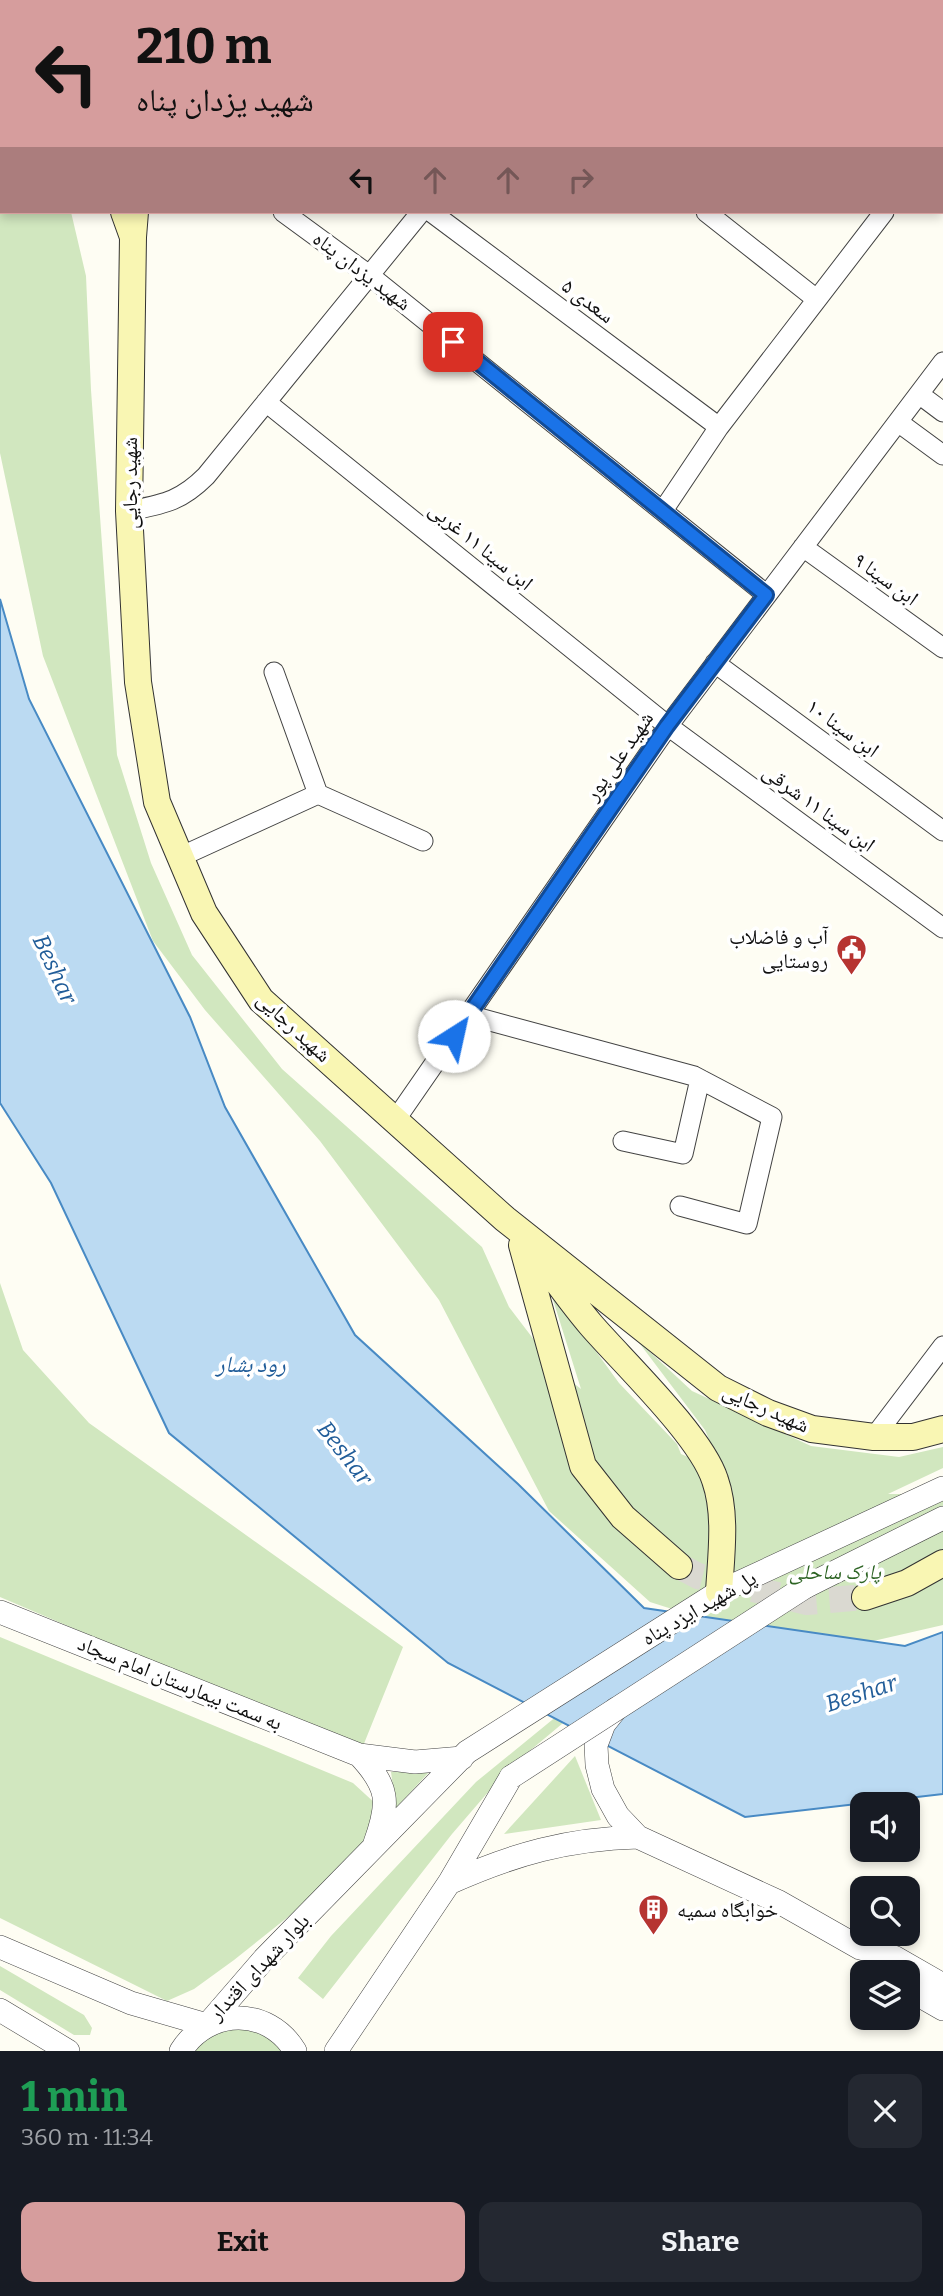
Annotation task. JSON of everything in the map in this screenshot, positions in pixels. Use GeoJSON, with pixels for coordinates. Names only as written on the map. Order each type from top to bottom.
{"type":"FeatureCollection","features":[{"type":"Feature","properties":{"kind":"main road","name":"شهید رجایی"},"geometry":{"type":"LineString","coordinates":[[131,220],[128,511],[138,682],[157,802],[204,913],[261,1000],[518,1229],[718,1388],[768,1413],[812,1429],[874,1437],[913,1437],[943,1429]]}},
{"type":"Feature","properties":{"kind":"main road"},"geometry":{"type":"LineString","coordinates":[[518,1229],[583,1466],[623,1517],[679,1566]]}},
{"type":"Feature","properties":{"kind":"main road"},"geometry":{"type":"LineString","coordinates":[[518,1229],[589,1323],[669,1413],[715,1478],[722,1539],[713,1595]]}},
{"type":"Feature","properties":{"kind":"main road"},"geometry":{"type":"LineString","coordinates":[[865,1598],[907,1583],[943,1563]]}},
{"type":"Feature","properties":{"kind":"street","name":"شهید یزدان پناه"},"geometry":{"type":"LineString","coordinates":[[286,214],[369,275],[664,509],[766,595]]}},
{"type":"Feature","properties":{"kind":"street"},"geometry":{"type":"LineString","coordinates":[[128,511],[173,502],[189,493],[419,214]]}},
{"type":"Feature","properties":{"kind":"street","name":"سعدی ۵"},"geometry":{"type":"LineString","coordinates":[[434,214],[719,427]]}},
{"type":"Feature","properties":{"kind":"street"},"geometry":{"type":"LineString","coordinates":[[709,214],[815,298]]}},
{"type":"Feature","properties":{"kind":"street"},"geometry":{"type":"LineString","coordinates":[[664,509],[719,427],[815,298],[882,214]]}},
{"type":"Feature","properties":{"kind":"street","name":"شهید علی پور"},"geometry":{"type":"LineString","coordinates":[[396,1119],[667,726],[943,362]]}},
{"type":"Feature","properties":{"kind":"street"},"geometry":{"type":"LineString","coordinates":[[919,394],[943,412]]}},
{"type":"Feature","properties":{"kind":"street","name":"ابن سینا ۱۱ غربی"},"geometry":{"type":"LineString","coordinates":[[266,402],[667,726]]}},
{"type":"Feature","properties":{"kind":"street"},"geometry":{"type":"LineString","coordinates":[[898,422],[943,455]]}},
{"type":"Feature","properties":{"kind":"street","name":"ابن سینا ۹"},"geometry":{"type":"LineString","coordinates":[[803,548],[943,648]]}},
{"type":"Feature","properties":{"kind":"street","name":"ابن سینا ۱۰"},"geometry":{"type":"LineString","coordinates":[[715,663],[943,831]]}},
{"type":"Feature","properties":{"kind":"street"},"geometry":{"type":"LineString","coordinates":[[274,671],[318,794],[423,841]]}},
{"type":"Feature","properties":{"kind":"street","name":"ابن سینا ۱۱ شرقی"},"geometry":{"type":"LineString","coordinates":[[667,726],[943,928]]}},
{"type":"Feature","properties":{"kind":"street"},"geometry":{"type":"LineString","coordinates":[[180,857],[318,794]]}},
{"type":"Feature","properties":{"kind":"street"},"geometry":{"type":"LineString","coordinates":[[468,1016],[700,1079],[772,1117],[747,1224],[680,1206]]}},
{"type":"Feature","properties":{"kind":"street"},"geometry":{"type":"LineString","coordinates":[[623,1141],[683,1154],[700,1079]]}},
{"type":"Feature","properties":{"kind":"street"},"geometry":{"type":"LineString","coordinates":[[874,1437],[943,1346]]}},
{"type":"Feature","properties":{"kind":"street","name":"پل شهید ایزد پناه"},"geometry":{"type":"LineString","coordinates":[[464,1755],[713,1595],[943,1488]]}},
{"type":"Feature","properties":{"kind":"street","name":"پل شهید ایزد پناه"},"geometry":{"type":"LineString","coordinates":[[449,1883],[511,1777],[805,1587],[943,1518]]}},
{"type":"Feature","properties":{"kind":"street","name":"به سمت بیمارستان امام سجاد"},"geometry":{"type":"LineString","coordinates":[[0,1612],[359,1755]]}},
{"type":"Feature","properties":{"kind":"street"},"geometry":{"type":"LineString","coordinates":[[616,1709],[604,1724],[596,1745],[603,1789],[618,1816],[638,1837],[779,1902],[860,1948],[873,1960]]}},
{"type":"Feature","properties":{"kind":"street"},"geometry":{"type":"LineString","coordinates":[[359,1755],[415,1762],[464,1755]]}},
{"type":"Feature","properties":{"kind":"street"},"geometry":{"type":"LineString","coordinates":[[359,1755],[379,1776],[385,1796],[383,1821],[374,1845]]}},
{"type":"Feature","properties":{"kind":"street","name":"بلوار شهدای اقتدار"},"geometry":{"type":"LineString","coordinates":[[0,1947],[131,2003],[207,2025],[264,1959],[464,1755]]}},
{"type":"Feature","properties":{"kind":"street"},"geometry":{"type":"LineString","coordinates":[[336,2051],[449,1883],[477,1871],[586,1838],[638,1837]]}},
{"type":"Feature","properties":{"kind":"street"},"geometry":{"type":"LineString","coordinates":[[860,1948],[894,1957],[943,1985]]}},
{"type":"Feature","properties":{"kind":"street"},"geometry":{"type":"LineString","coordinates":[[920,1996],[943,2009]]}},
{"type":"Feature","properties":{"kind":"street"},"geometry":{"type":"LineString","coordinates":[[0,2010],[68,2051]]}},
{"type":"Feature","properties":{"kind":"street"},"geometry":{"type":"LineString","coordinates":[[181,2051],[188,2040],[207,2025],[231,2018],[255,2020],[277,2030],[295,2051]]}},
{"type":"Feature","properties":{"kind":"green space","name":"پارک ساحلی"},"geometry":{"type":"Polygon","coordinates":[[[0,214],[71,214],[86,276],[91,390],[117,755],[151,863],[192,955],[282,1069],[482,1247],[509,1307],[557,1370],[581,1389],[549,1287],[619,1383],[677,1444],[681,1454],[723,1472],[705,1430],[637,1340],[692,1391],[811,1446],[899,1457],[943,1447],[943,1468],[888,1494],[943,1494],[943,1625],[581,1708],[508,1769],[452,1834],[323,1999],[298,1978],[331,1936],[476,1782],[574,1702],[691,1615],[650,1602],[549,1511],[439,1300],[320,1141],[205,1010],[153,941],[43,656],[0,453],[0,214]]]}},
{"type":"Feature","properties":{"kind":"green space"},"geometry":{"type":"Polygon","coordinates":[[[0,1283],[23,1350],[89,1423],[403,1647],[361,1751],[0,1597],[0,1283]]]}},
{"type":"Feature","properties":{"kind":"green space"},"geometry":{"type":"Polygon","coordinates":[[[0,1637],[353,1783],[401,1827],[234,1960],[194,1989],[167,2001],[0,1918],[0,1637]]]}},
{"type":"Feature","properties":{"kind":"green space"},"geometry":{"type":"Polygon","coordinates":[[[575,1756],[601,1820],[504,1834],[575,1756]]]}},
{"type":"Feature","properties":{"kind":"green space"},"geometry":{"type":"Polygon","coordinates":[[[430,1771],[396,1808],[391,1772],[430,1771]]]}},
{"type":"Feature","properties":{"kind":"green space"},"geometry":{"type":"Polygon","coordinates":[[[0,1966],[84,2015],[92,2028],[90,2035],[74,2035],[0,1990],[0,1966]]]}},
{"type":"Feature","properties":{"kind":"green space"},"geometry":{"type":"Polygon","coordinates":[[[231,2026],[267,2034],[285,2051],[191,2051],[197,2042],[231,2026]]]}},
{"type":"Feature","properties":{"kind":"water","name":"رود بشار"},"geometry":{"type":"Polygon","coordinates":[[[0,599],[29,699],[190,1017],[225,1107],[355,1335],[518,1484],[644,1608],[905,1646],[943,1632],[943,1794],[920,1797],[920,1792],[850,1792],[850,1805],[745,1817],[448,1663],[169,1433],[51,1183],[0,1103],[0,599]]]}},
{"type":"Feature","properties":{"kind":"tunnel"},"geometry":{"type":"LineString","coordinates":[[679,1566],[698,1576],[807,1602],[865,1597]]}},
{"type":"Feature","properties":{"kind":"place","name":"آب و فاضلاب روستایی"},"geometry":{"type":"Point","coordinates":[851,976]}},
{"type":"Feature","properties":{"kind":"place","name":"خوابگاه سمیه"},"geometry":{"type":"Point","coordinates":[654,1937]}},
{"type":"Feature","properties":{"kind":"route"},"geometry":{"type":"LineString","coordinates":[[453,342],[664,509],[766,595],[667,726],[454,1036]]}},
{"type":"Feature","properties":{"kind":"water label","name":"Beshar"},"geometry":{"type":"Point","coordinates":[55,969]}},
{"type":"Feature","properties":{"kind":"water label","name":"Beshar"},"geometry":{"type":"Point","coordinates":[345,1453]}},
{"type":"Feature","properties":{"kind":"water label","name":"Beshar"},"geometry":{"type":"Point","coordinates":[861,1693]}}]}
